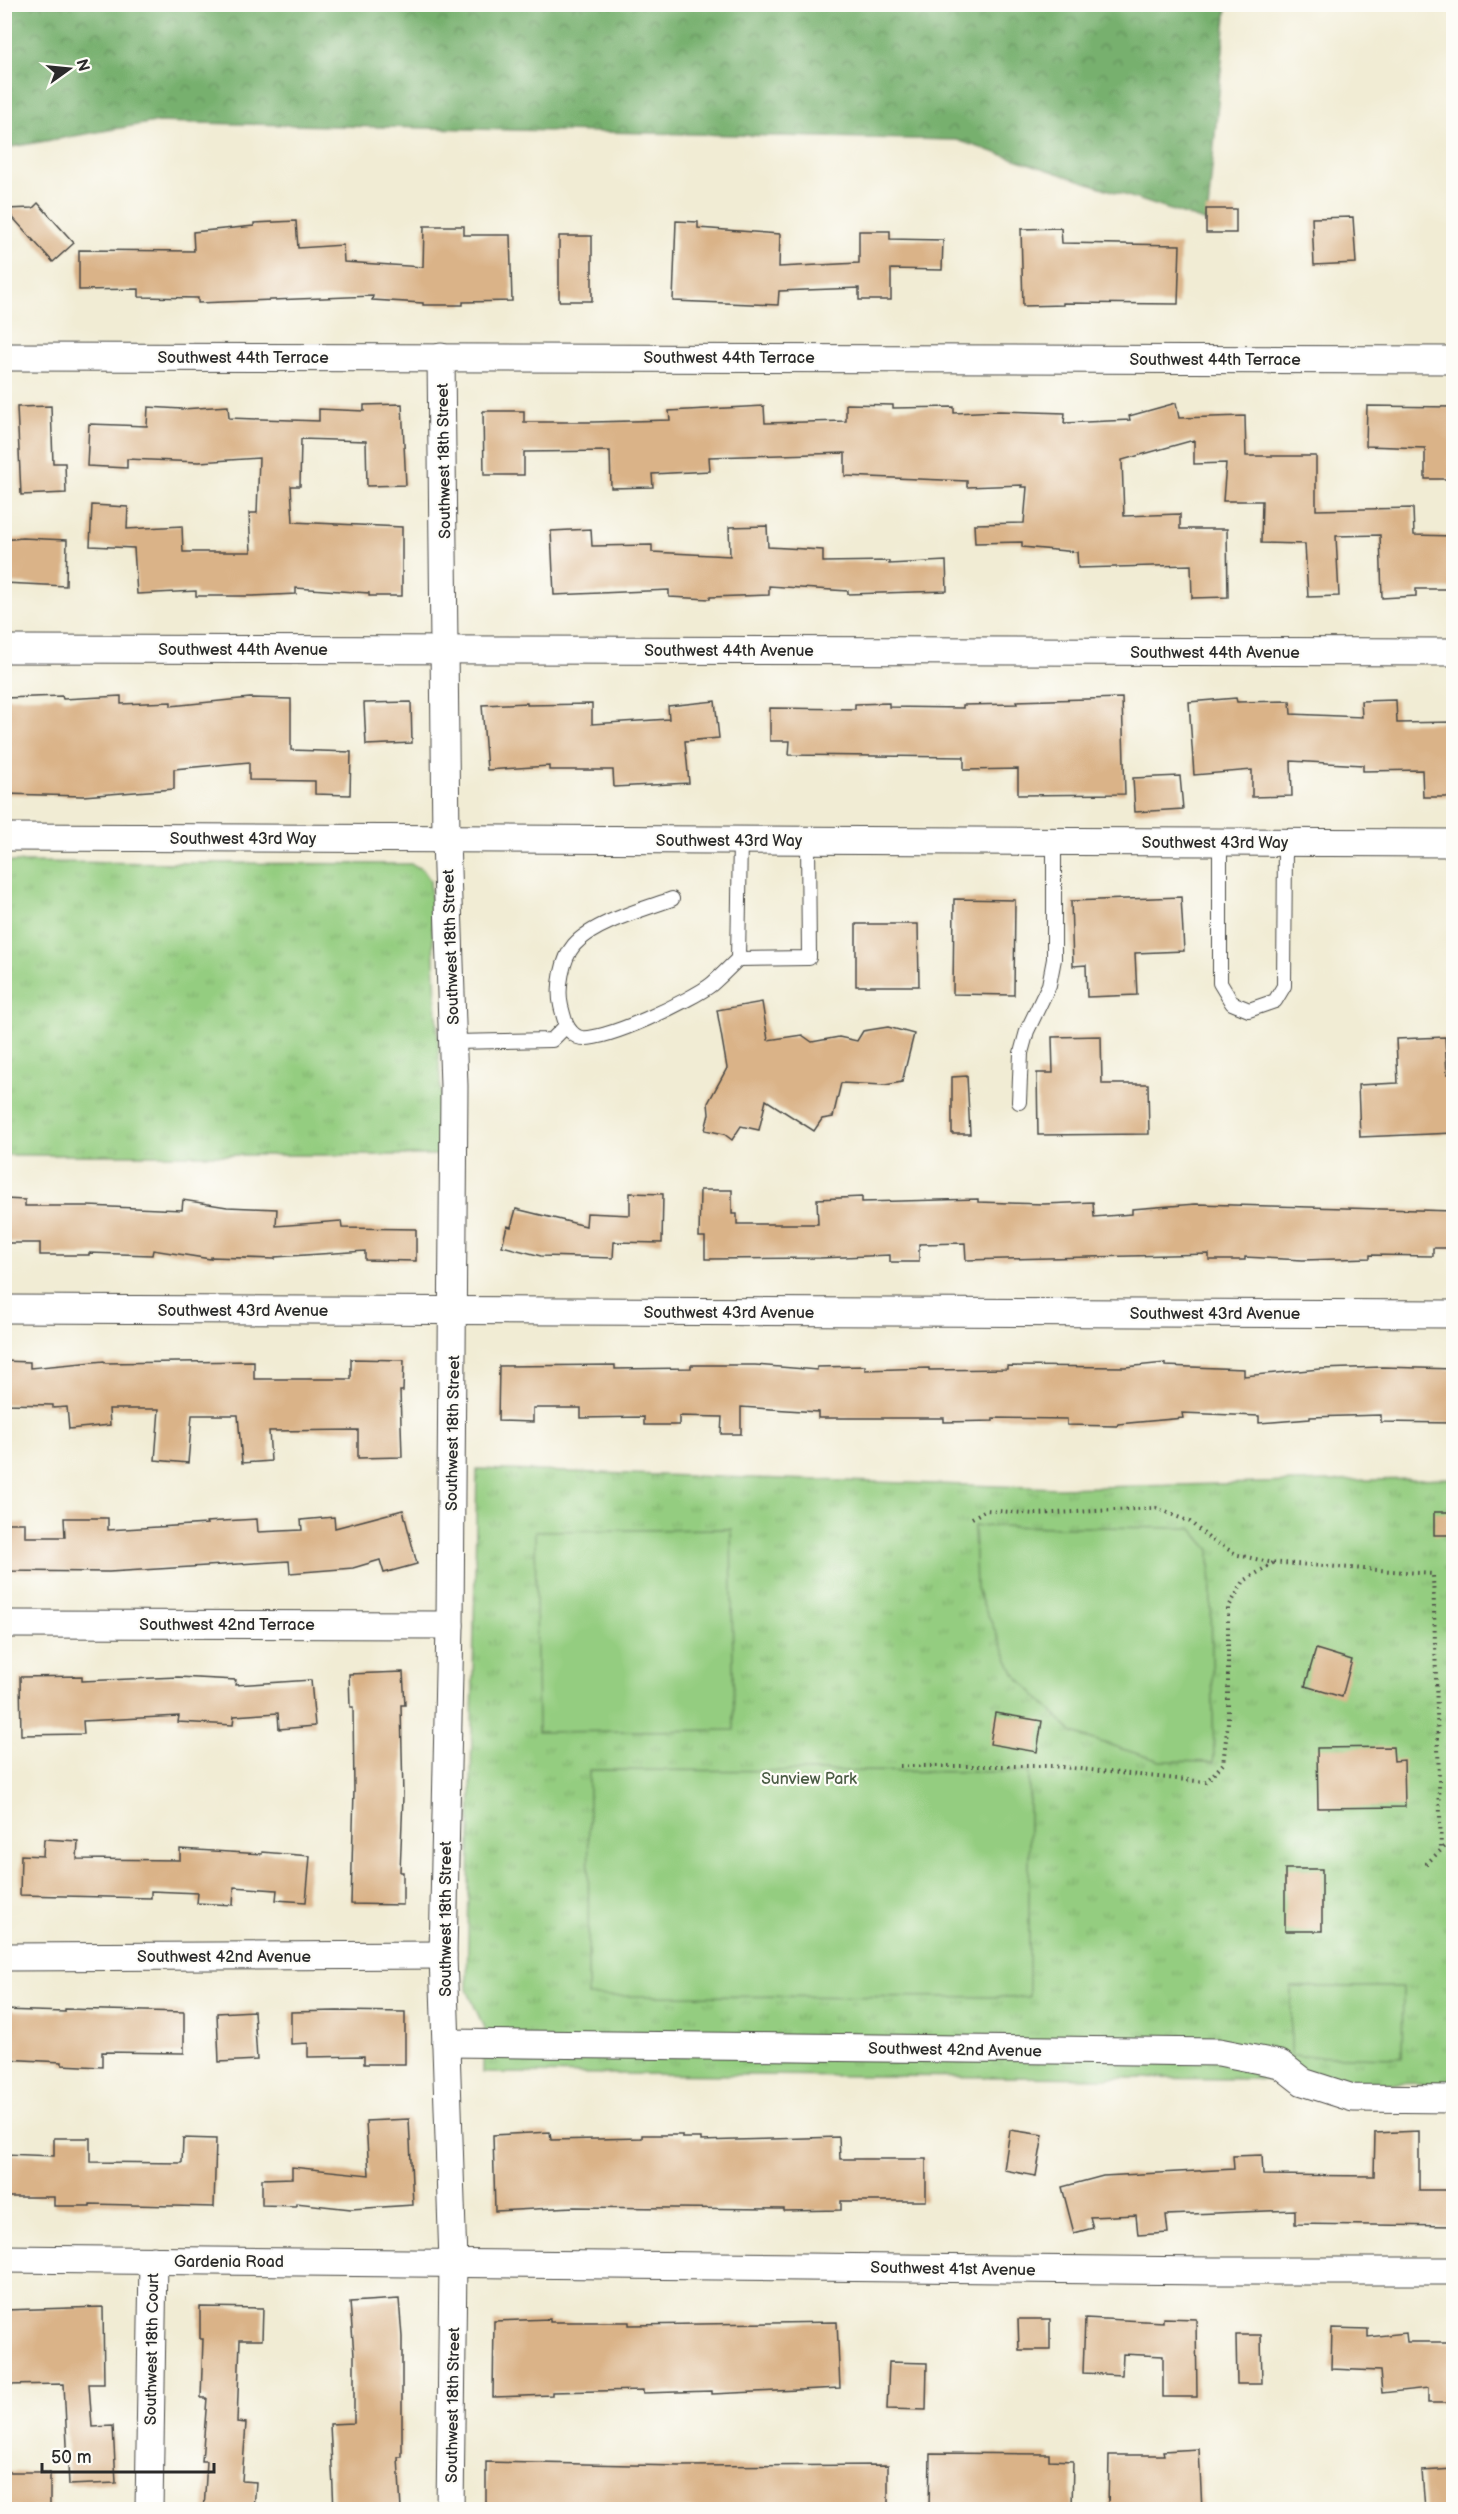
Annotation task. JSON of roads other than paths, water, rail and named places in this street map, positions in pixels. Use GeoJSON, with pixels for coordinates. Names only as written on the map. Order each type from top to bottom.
{"type":"FeatureCollection","features":[{"type":"Feature","properties":{"kind":"street","name":"Southwest 44th Terrace"},"geometry":{"type":"LineString","coordinates":[[4,357],[1454,360]]}},
{"type":"Feature","properties":{"kind":"street","name":"Southwest 18th Street"},"geometry":{"type":"LineString","coordinates":[[441,357],[446,650],[446,839],[453,1042],[454,1311],[443,1955],[453,2262],[450,2510]]}},
{"type":"Feature","properties":{"kind":"street","name":"Southwest 44th Avenue"},"geometry":{"type":"LineString","coordinates":[[4,649],[1454,652]]}},
{"type":"Feature","properties":{"kind":"street","name":"Southwest 43rd Way"},"geometry":{"type":"LineString","coordinates":[[4,837],[1454,843]]}},
{"type":"Feature","properties":{"kind":"street","name":"Southwest 43rd Avenue"},"geometry":{"type":"LineString","coordinates":[[4,1309],[1454,1314]]}},
{"type":"Feature","properties":{"kind":"street","name":"Southwest 42nd Terrace"},"geometry":{"type":"LineString","coordinates":[[4,1624],[450,1625]]}},
{"type":"Feature","properties":{"kind":"street","name":"Southwest 42nd Avenue"},"geometry":{"type":"LineString","coordinates":[[4,1958],[443,1955]]}},
{"type":"Feature","properties":{"kind":"street","name":"Southwest 42nd Avenue"},"geometry":{"type":"LineString","coordinates":[[446,2043],[1219,2052],[1280,2064],[1304,2082],[1353,2098],[1454,2099]]}},
{"type":"Feature","properties":{"kind":"street","name":"Gardenia Road"},"geometry":{"type":"LineString","coordinates":[[4,2259],[453,2262]]}},
{"type":"Feature","properties":{"kind":"street","name":"Southwest 18th Court"},"geometry":{"type":"LineString","coordinates":[[149,2510],[153,2260]]}},
{"type":"Feature","properties":{"kind":"street","name":"Southwest 41st Avenue"},"geometry":{"type":"LineString","coordinates":[[453,2262],[1177,2271],[1454,2271]]}},
{"type":"Feature","properties":{"kind":"lane"},"geometry":{"type":"LineString","coordinates":[[672,899],[603,924],[573,945],[561,975],[560,1001],[566,1026],[578,1037],[594,1039],[640,1023],[711,986],[738,958],[740,840]]}},
{"type":"Feature","properties":{"kind":"lane"},"geometry":{"type":"LineString","coordinates":[[738,958],[809,958],[808,840]]}},
{"type":"Feature","properties":{"kind":"lane"},"geometry":{"type":"LineString","coordinates":[[1019,1102],[1021,1053],[1027,1031],[1049,985],[1054,959],[1054,841]]}},
{"type":"Feature","properties":{"kind":"lane"},"geometry":{"type":"LineString","coordinates":[[1220,842],[1220,983],[1232,1003],[1249,1010],[1275,1001],[1284,986],[1285,842]]}},
{"type":"Feature","properties":{"kind":"lane"},"geometry":{"type":"LineString","coordinates":[[453,1042],[552,1040],[566,1026]]}},
{"type":"Feature","properties":{"kind":"park label","name":"Sunview Park"},"geometry":{"type":"Point","coordinates":[809,1778]}}]}
